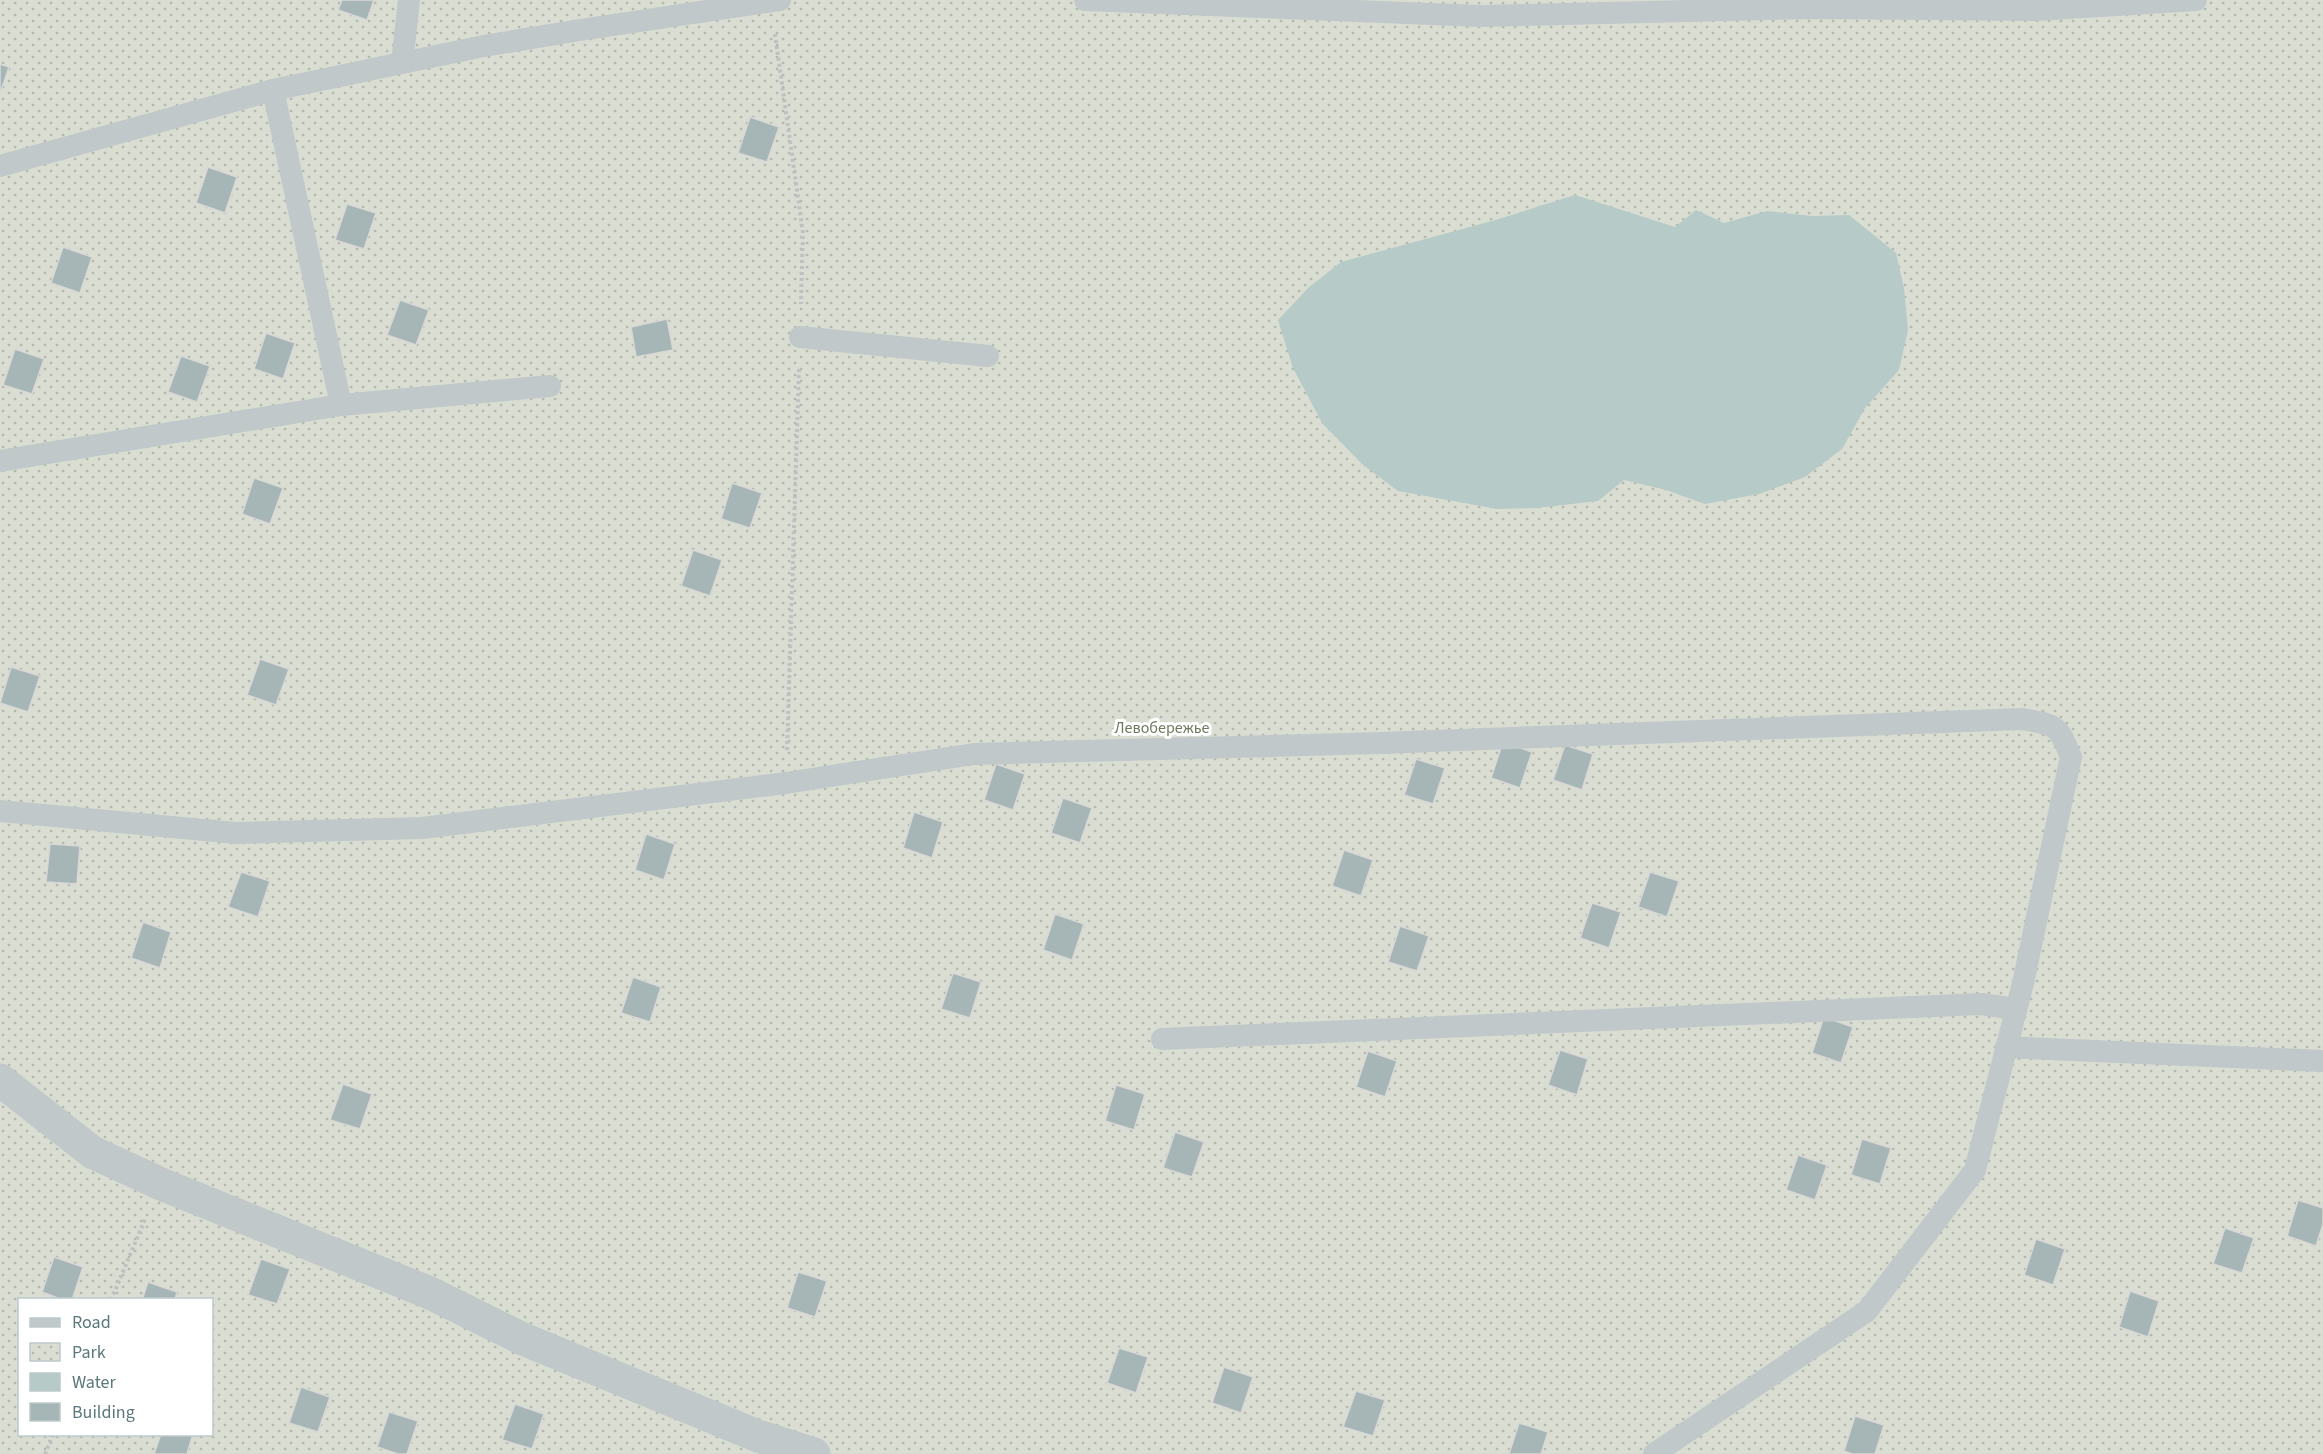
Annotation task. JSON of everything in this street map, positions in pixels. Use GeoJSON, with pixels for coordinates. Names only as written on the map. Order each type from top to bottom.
{"type":"FeatureCollection","features":[{"type":"Feature","properties":{"kind":"street"},"geometry":{"type":"LineString","coordinates":[[0,1080],[92,1152],[161,1184],[419,1289],[523,1339],[758,1436],[814,1454]]}},
{"type":"Feature","properties":{"kind":"lane"},"geometry":{"type":"LineString","coordinates":[[402,63],[410,0]]}},
{"type":"Feature","properties":{"kind":"lane"},"geometry":{"type":"LineString","coordinates":[[0,166],[273,90],[526,39],[780,0]]}},
{"type":"Feature","properties":{"kind":"lane"},"geometry":{"type":"LineString","coordinates":[[1085,0],[1272,3],[1480,16],[1813,4],[2037,10],[2196,0]]}},
{"type":"Feature","properties":{"kind":"lane"},"geometry":{"type":"LineString","coordinates":[[273,90],[341,405]]}},
{"type":"Feature","properties":{"kind":"lane"},"geometry":{"type":"LineString","coordinates":[[800,337],[988,356]]}},
{"type":"Feature","properties":{"kind":"lane"},"geometry":{"type":"LineString","coordinates":[[0,461],[341,405],[550,386]]}},
{"type":"Feature","properties":{"kind":"lane"},"geometry":{"type":"LineString","coordinates":[[0,811],[236,833],[422,828],[786,783],[974,754],[1368,743],[2022,719],[2048,723],[2061,733],[2071,757],[2016,1009],[1975,1170],[1868,1311],[1654,1454]]}},
{"type":"Feature","properties":{"kind":"lane"},"geometry":{"type":"LineString","coordinates":[[1162,1039],[1981,1004],[2016,1009]]}},
{"type":"Feature","properties":{"kind":"lane"},"geometry":{"type":"LineString","coordinates":[[2006,1047],[2323,1061]]}},
{"type":"Feature","properties":{"kind":"path"},"geometry":{"type":"LineString","coordinates":[[770,1],[803,233],[786,783]]}},
{"type":"Feature","properties":{"kind":"path"},"geometry":{"type":"LineString","coordinates":[[111,1298],[161,1184]]}},
{"type":"Feature","properties":{"kind":"path"},"geometry":{"type":"LineString","coordinates":[[45,1454],[52,1436]]}},
{"type":"Feature","properties":{"kind":"green space","name":"Левобережье"},"geometry":{"type":"Polygon","coordinates":[[[0,0],[2323,0],[2323,1454],[0,1454],[0,0]]]}},
{"type":"Feature","properties":{"kind":"water"},"geometry":{"type":"Polygon","coordinates":[[[1575,195],[1675,227],[1696,210],[1724,223],[1767,211],[1812,216],[1849,215],[1896,253],[1904,288],[1908,330],[1899,370],[1865,408],[1842,449],[1805,477],[1759,494],[1705,504],[1666,490],[1624,480],[1598,501],[1537,508],[1497,509],[1398,491],[1362,464],[1322,423],[1293,368],[1278,320],[1308,288],[1341,262],[1499,219],[1575,195]]]}},
{"type":"Feature","properties":{"kind":"building"},"geometry":{"type":"Polygon","coordinates":[[[342,0],[374,0],[367,20],[338,10],[342,0]]]}},
{"type":"Feature","properties":{"kind":"building"},"geometry":{"type":"Polygon","coordinates":[[[0,64],[9,67],[0,94],[0,64]]]}},
{"type":"Feature","properties":{"kind":"building"},"geometry":{"type":"Polygon","coordinates":[[[750,117],[779,127],[767,162],[738,153],[750,117]]]}},
{"type":"Feature","properties":{"kind":"building"},"geometry":{"type":"Polygon","coordinates":[[[208,167],[237,177],[225,213],[196,203],[208,167]]]}},
{"type":"Feature","properties":{"kind":"building"},"geometry":{"type":"Polygon","coordinates":[[[347,204],[376,213],[364,249],[335,240],[347,204]]]}},
{"type":"Feature","properties":{"kind":"building"},"geometry":{"type":"Polygon","coordinates":[[[63,247],[92,257],[80,293],[51,283],[63,247]]]}},
{"type":"Feature","properties":{"kind":"building"},"geometry":{"type":"Polygon","coordinates":[[[400,300],[429,310],[416,345],[387,335],[400,300]]]}},
{"type":"Feature","properties":{"kind":"building"},"geometry":{"type":"Polygon","coordinates":[[[667,319],[673,350],[636,357],[631,327],[667,319]]]}},
{"type":"Feature","properties":{"kind":"building"},"geometry":{"type":"Polygon","coordinates":[[[266,333],[295,343],[283,379],[254,369],[266,333]]]}},
{"type":"Feature","properties":{"kind":"building"},"geometry":{"type":"Polygon","coordinates":[[[15,349],[44,359],[32,394],[3,385],[15,349]]]}},
{"type":"Feature","properties":{"kind":"building"},"geometry":{"type":"Polygon","coordinates":[[[181,356],[210,366],[197,402],[168,392],[181,356]]]}},
{"type":"Feature","properties":{"kind":"building"},"geometry":{"type":"Polygon","coordinates":[[[254,478],[283,488],[270,524],[242,514],[254,478]]]}},
{"type":"Feature","properties":{"kind":"building"},"geometry":{"type":"Polygon","coordinates":[[[732,483],[762,493],[750,528],[721,519],[732,483]]]}},
{"type":"Feature","properties":{"kind":"building"},"geometry":{"type":"Polygon","coordinates":[[[693,550],[722,560],[710,596],[681,586],[693,550]]]}},
{"type":"Feature","properties":{"kind":"building"},"geometry":{"type":"Polygon","coordinates":[[[260,659],[289,669],[276,705],[247,695],[260,659]]]}},
{"type":"Feature","properties":{"kind":"building"},"geometry":{"type":"Polygon","coordinates":[[[11,667],[40,676],[28,712],[0,703],[11,667]]]}},
{"type":"Feature","properties":{"kind":"building"},"geometry":{"type":"Polygon","coordinates":[[[1503,742],[1532,752],[1520,788],[1491,778],[1503,742]]]}},
{"type":"Feature","properties":{"kind":"building"},"geometry":{"type":"Polygon","coordinates":[[[1565,745],[1593,754],[1582,790],[1553,780],[1565,745]]]}},
{"type":"Feature","properties":{"kind":"building"},"geometry":{"type":"Polygon","coordinates":[[[1416,759],[1445,768],[1433,804],[1404,795],[1416,759]]]}},
{"type":"Feature","properties":{"kind":"building"},"geometry":{"type":"Polygon","coordinates":[[[996,764],[1025,774],[1013,810],[984,800],[996,764]]]}},
{"type":"Feature","properties":{"kind":"building"},"geometry":{"type":"Polygon","coordinates":[[[1063,798],[1092,808],[1080,843],[1051,833],[1063,798]]]}},
{"type":"Feature","properties":{"kind":"building"},"geometry":{"type":"Polygon","coordinates":[[[914,812],[943,822],[932,858],[903,848],[914,812]]]}},
{"type":"Feature","properties":{"kind":"building"},"geometry":{"type":"Polygon","coordinates":[[[646,834],[675,844],[664,880],[635,870],[646,834]]]}},
{"type":"Feature","properties":{"kind":"building"},"geometry":{"type":"Polygon","coordinates":[[[50,844],[80,846],[77,884],[46,882],[50,844]]]}},
{"type":"Feature","properties":{"kind":"building"},"geometry":{"type":"Polygon","coordinates":[[[1344,850],[1373,860],[1361,896],[1332,886],[1344,850]]]}},
{"type":"Feature","properties":{"kind":"building"},"geometry":{"type":"Polygon","coordinates":[[[241,872],[270,881],[258,917],[228,907],[241,872]]]}},
{"type":"Feature","properties":{"kind":"building"},"geometry":{"type":"Polygon","coordinates":[[[1650,872],[1679,881],[1667,917],[1638,907],[1650,872]]]}},
{"type":"Feature","properties":{"kind":"building"},"geometry":{"type":"Polygon","coordinates":[[[1592,903],[1621,912],[1609,948],[1580,938],[1592,903]]]}},
{"type":"Feature","properties":{"kind":"building"},"geometry":{"type":"Polygon","coordinates":[[[1055,914],[1084,924],[1072,960],[1043,950],[1055,914]]]}},
{"type":"Feature","properties":{"kind":"building"},"geometry":{"type":"Polygon","coordinates":[[[143,922],[171,932],[160,968],[131,958],[143,922]]]}},
{"type":"Feature","properties":{"kind":"building"},"geometry":{"type":"Polygon","coordinates":[[[1400,926],[1429,936],[1417,971],[1388,962],[1400,926]]]}},
{"type":"Feature","properties":{"kind":"building"},"geometry":{"type":"Polygon","coordinates":[[[953,973],[981,982],[970,1018],[941,1009],[953,973]]]}},
{"type":"Feature","properties":{"kind":"building"},"geometry":{"type":"Polygon","coordinates":[[[633,977],[661,987],[650,1022],[621,1013],[633,977]]]}},
{"type":"Feature","properties":{"kind":"building"},"geometry":{"type":"Polygon","coordinates":[[[1824,1017],[1853,1027],[1841,1063],[1812,1053],[1824,1017]]]}},
{"type":"Feature","properties":{"kind":"building"},"geometry":{"type":"Polygon","coordinates":[[[1560,1050],[1588,1059],[1577,1095],[1548,1085],[1560,1050]]]}},
{"type":"Feature","properties":{"kind":"building"},"geometry":{"type":"Polygon","coordinates":[[[1368,1051],[1397,1061],[1385,1097],[1356,1087],[1368,1051]]]}},
{"type":"Feature","properties":{"kind":"building"},"geometry":{"type":"Polygon","coordinates":[[[343,1084],[372,1094],[360,1129],[330,1120],[343,1084]]]}},
{"type":"Feature","properties":{"kind":"building"},"geometry":{"type":"Polygon","coordinates":[[[1116,1085],[1145,1094],[1134,1130],[1105,1121],[1116,1085]]]}},
{"type":"Feature","properties":{"kind":"building"},"geometry":{"type":"Polygon","coordinates":[[[1175,1132],[1204,1142],[1192,1177],[1163,1168],[1175,1132]]]}},
{"type":"Feature","properties":{"kind":"building"},"geometry":{"type":"Polygon","coordinates":[[[1862,1139],[1891,1148],[1880,1184],[1851,1175],[1862,1139]]]}},
{"type":"Feature","properties":{"kind":"building"},"geometry":{"type":"Polygon","coordinates":[[[1798,1155],[1827,1165],[1815,1200],[1786,1190],[1798,1155]]]}},
{"type":"Feature","properties":{"kind":"building"},"geometry":{"type":"Polygon","coordinates":[[[2298,1200],[2323,1208],[2323,1224],[2316,1246],[2287,1236],[2298,1200]]]}},
{"type":"Feature","properties":{"kind":"building"},"geometry":{"type":"Polygon","coordinates":[[[2225,1228],[2254,1238],[2242,1273],[2213,1264],[2225,1228]]]}},
{"type":"Feature","properties":{"kind":"building"},"geometry":{"type":"Polygon","coordinates":[[[2036,1239],[2065,1249],[2053,1285],[2024,1275],[2036,1239]]]}},
{"type":"Feature","properties":{"kind":"building"},"geometry":{"type":"Polygon","coordinates":[[[54,1257],[83,1267],[73,1298],[58,1298],[42,1292],[54,1257]]]}},
{"type":"Feature","properties":{"kind":"building"},"geometry":{"type":"Polygon","coordinates":[[[261,1259],[290,1269],[277,1304],[248,1295],[261,1259]]]}},
{"type":"Feature","properties":{"kind":"building"},"geometry":{"type":"Polygon","coordinates":[[[798,1272],[827,1281],[815,1317],[787,1308],[798,1272]]]}},
{"type":"Feature","properties":{"kind":"building"},"geometry":{"type":"Polygon","coordinates":[[[148,1282],[177,1292],[176,1298],[143,1298],[148,1282]]]}},
{"type":"Feature","properties":{"kind":"building"},"geometry":{"type":"Polygon","coordinates":[[[2130,1291],[2159,1301],[2148,1337],[2119,1327],[2130,1291]]]}},
{"type":"Feature","properties":{"kind":"building"},"geometry":{"type":"Polygon","coordinates":[[[1119,1348],[1148,1357],[1136,1393],[1107,1383],[1119,1348]]]}},
{"type":"Feature","properties":{"kind":"building"},"geometry":{"type":"Polygon","coordinates":[[[1224,1367],[1253,1377],[1241,1413],[1212,1403],[1224,1367]]]}},
{"type":"Feature","properties":{"kind":"building"},"geometry":{"type":"Polygon","coordinates":[[[301,1387],[330,1397],[318,1432],[289,1423],[301,1387]]]}},
{"type":"Feature","properties":{"kind":"building"},"geometry":{"type":"Polygon","coordinates":[[[1356,1391],[1385,1400],[1373,1436],[1343,1427],[1356,1391]]]}},
{"type":"Feature","properties":{"kind":"building"},"geometry":{"type":"Polygon","coordinates":[[[515,1404],[544,1414],[532,1449],[502,1440],[515,1404]]]}},
{"type":"Feature","properties":{"kind":"building"},"geometry":{"type":"Polygon","coordinates":[[[389,1412],[418,1421],[407,1454],[398,1454],[377,1447],[389,1412]]]}},
{"type":"Feature","properties":{"kind":"building"},"geometry":{"type":"Polygon","coordinates":[[[1855,1416],[1884,1425],[1875,1454],[1852,1454],[1844,1451],[1855,1416]]]}},
{"type":"Feature","properties":{"kind":"building"},"geometry":{"type":"Polygon","coordinates":[[[1519,1423],[1548,1432],[1541,1454],[1509,1454],[1519,1423]]]}},
{"type":"Feature","properties":{"kind":"building"},"geometry":{"type":"Polygon","coordinates":[[[160,1436],[192,1436],[187,1454],[154,1454],[160,1436]]]}}]}
